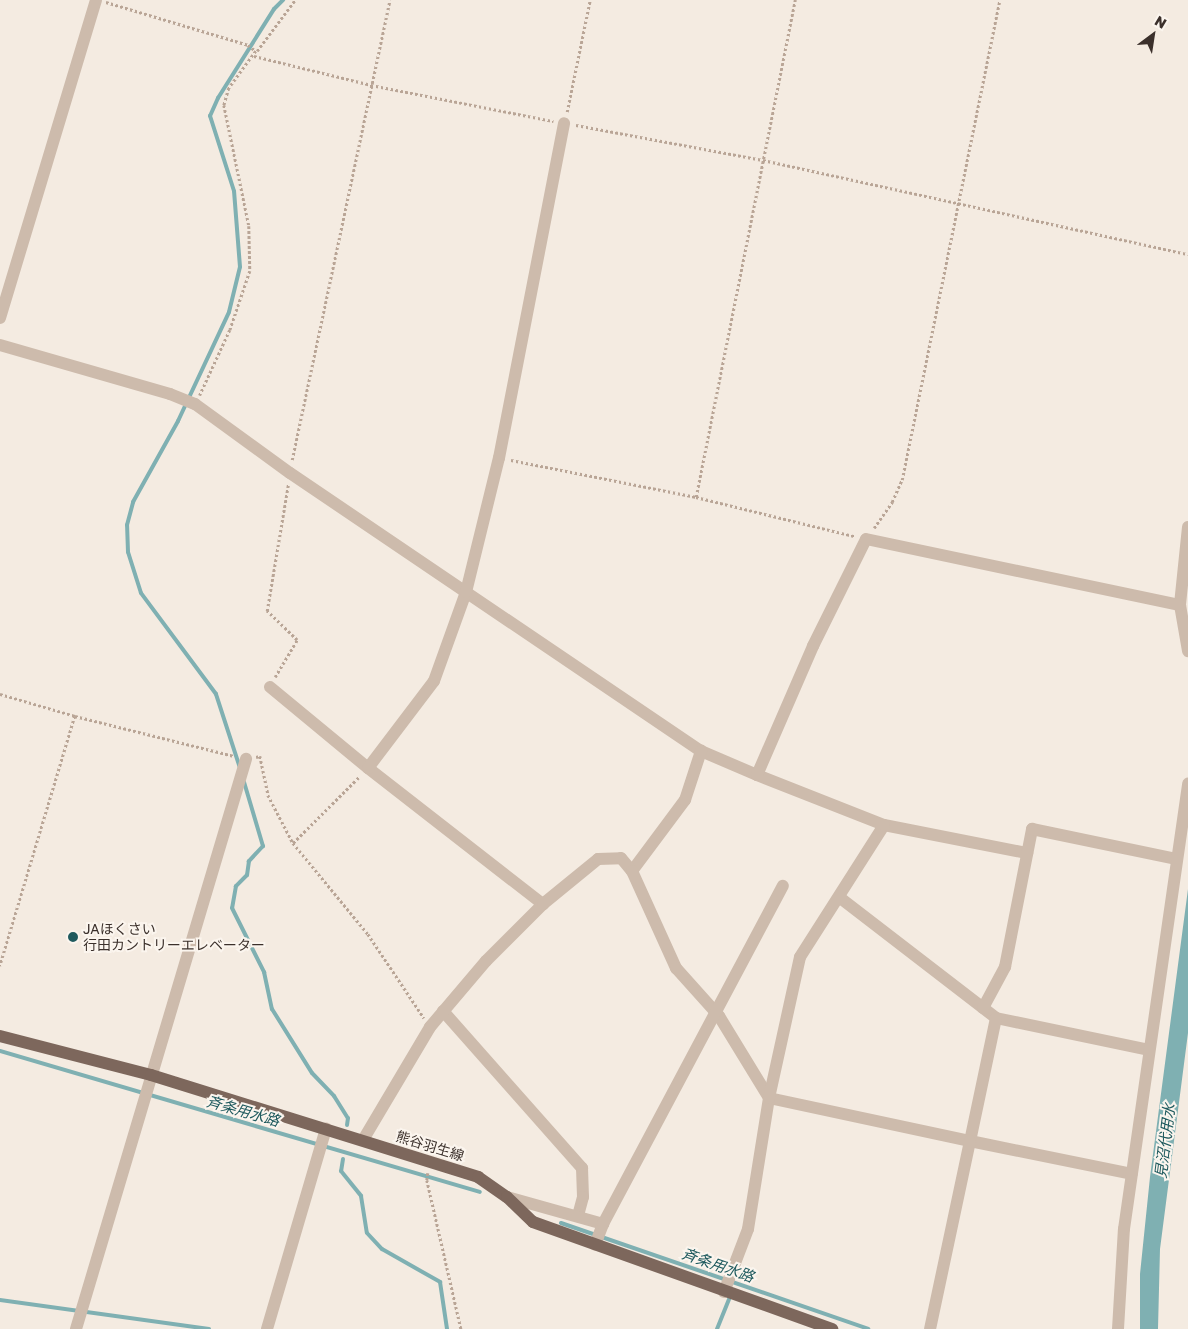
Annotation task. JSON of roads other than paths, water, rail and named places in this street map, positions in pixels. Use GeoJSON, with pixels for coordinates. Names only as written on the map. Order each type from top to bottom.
{"type":"FeatureCollection","features":[{"type":"Feature","properties":{"kind":"main road","name":"熊谷羽生線"},"geometry":{"type":"LineString","coordinates":[[0,1036],[363,1140],[478,1177],[507,1197],[533,1222],[828,1328]]}},
{"type":"Feature","properties":{"kind":"street"},"geometry":{"type":"LineString","coordinates":[[0,318],[98,0]]}},
{"type":"Feature","properties":{"kind":"street"},"geometry":{"type":"LineString","coordinates":[[368,768],[434,681],[466,592],[499,458],[564,123]]}},
{"type":"Feature","properties":{"kind":"street"},"geometry":{"type":"LineString","coordinates":[[0,345],[170,394],[196,404],[290,473],[701,752],[884,824],[1027,853]]}},
{"type":"Feature","properties":{"kind":"street"},"geometry":{"type":"LineString","coordinates":[[1188,528],[1180,605],[1188,651]]}},
{"type":"Feature","properties":{"kind":"street"},"geometry":{"type":"LineString","coordinates":[[757,775],[814,646],[866,539],[1180,605]]}},
{"type":"Feature","properties":{"kind":"street"},"geometry":{"type":"LineString","coordinates":[[270,687],[368,768],[544,904]]}},
{"type":"Feature","properties":{"kind":"street"},"geometry":{"type":"LineString","coordinates":[[632,870],[685,800],[701,752]]}},
{"type":"Feature","properties":{"kind":"street"},"geometry":{"type":"LineString","coordinates":[[77,1324],[243,769]]}},
{"type":"Feature","properties":{"kind":"street"},"geometry":{"type":"LineString","coordinates":[[1118,1329],[1121,1261],[1132,1174],[1188,784]]}},
{"type":"Feature","properties":{"kind":"street"},"geometry":{"type":"LineString","coordinates":[[724,1290],[748,1229],[769,1098],[800,957],[884,824]]}},
{"type":"Feature","properties":{"kind":"street"},"geometry":{"type":"LineString","coordinates":[[983,1008],[1003,973],[1032,829],[1177,860]]}},
{"type":"Feature","properties":{"kind":"street"},"geometry":{"type":"LineString","coordinates":[[363,1140],[430,1028],[486,961],[544,904],[598,859],[621,858],[632,870],[676,968],[717,1013],[769,1098],[1132,1174]]}},
{"type":"Feature","properties":{"kind":"street"},"geometry":{"type":"LineString","coordinates":[[595,1243],[783,886]]}},
{"type":"Feature","properties":{"kind":"street"},"geometry":{"type":"LineString","coordinates":[[839,898],[996,1018],[1149,1050]]}},
{"type":"Feature","properties":{"kind":"street"},"geometry":{"type":"LineString","coordinates":[[443,1011],[557,1143],[582,1168],[583,1197],[578,1216]]}},
{"type":"Feature","properties":{"kind":"street"},"geometry":{"type":"LineString","coordinates":[[930,1329],[996,1018]]}},
{"type":"Feature","properties":{"kind":"street"},"geometry":{"type":"LineString","coordinates":[[267,1329],[325,1130]]}},
{"type":"Feature","properties":{"kind":"street"},"geometry":{"type":"LineString","coordinates":[[507,1197],[578,1216],[603,1225]]}},
{"type":"Feature","properties":{"kind":"water","name":"見沼代用水"},"geometry":{"type":"Polygon","coordinates":[[[1188,889],[1188,1033],[1160,1249],[1158,1329],[1140,1329],[1140,1274],[1150,1177],[1188,889]]]}},
{"type":"Feature","properties":{"kind":"waterway"},"geometry":{"type":"LineString","coordinates":[[240,768],[216,694],[141,593],[128,552],[127,525],[133,502],[178,421],[229,312],[240,267],[234,191],[210,116],[218,98],[274,9],[283,0]]}},
{"type":"Feature","properties":{"kind":"waterway"},"geometry":{"type":"LineString","coordinates":[[244,782],[263,846],[249,861],[247,875],[236,886],[232,908],[264,972],[272,1009],[312,1073],[334,1096],[348,1118],[347,1125]]}},
{"type":"Feature","properties":{"kind":"waterway","name":"斉条用水路"},"geometry":{"type":"LineString","coordinates":[[0,1051],[480,1192]]}},
{"type":"Feature","properties":{"kind":"waterway"},"geometry":{"type":"LineString","coordinates":[[343,1159],[341,1171],[361,1196],[367,1233],[382,1249],[440,1282],[447,1329]]}},
{"type":"Feature","properties":{"kind":"waterway","name":"斉条用水路"},"geometry":{"type":"LineString","coordinates":[[561,1223],[868,1329]]}},
{"type":"Feature","properties":{"kind":"waterway"},"geometry":{"type":"LineString","coordinates":[[717,1329],[730,1296]]}},
{"type":"Feature","properties":{"kind":"waterway"},"geometry":{"type":"LineString","coordinates":[[0,1300],[209,1329]]}},
{"type":"Feature","properties":{"kind":"place","name":"JAほくさい 行田カントリーエレベーター"},"geometry":{"type":"Point","coordinates":[73,937]}}]}
